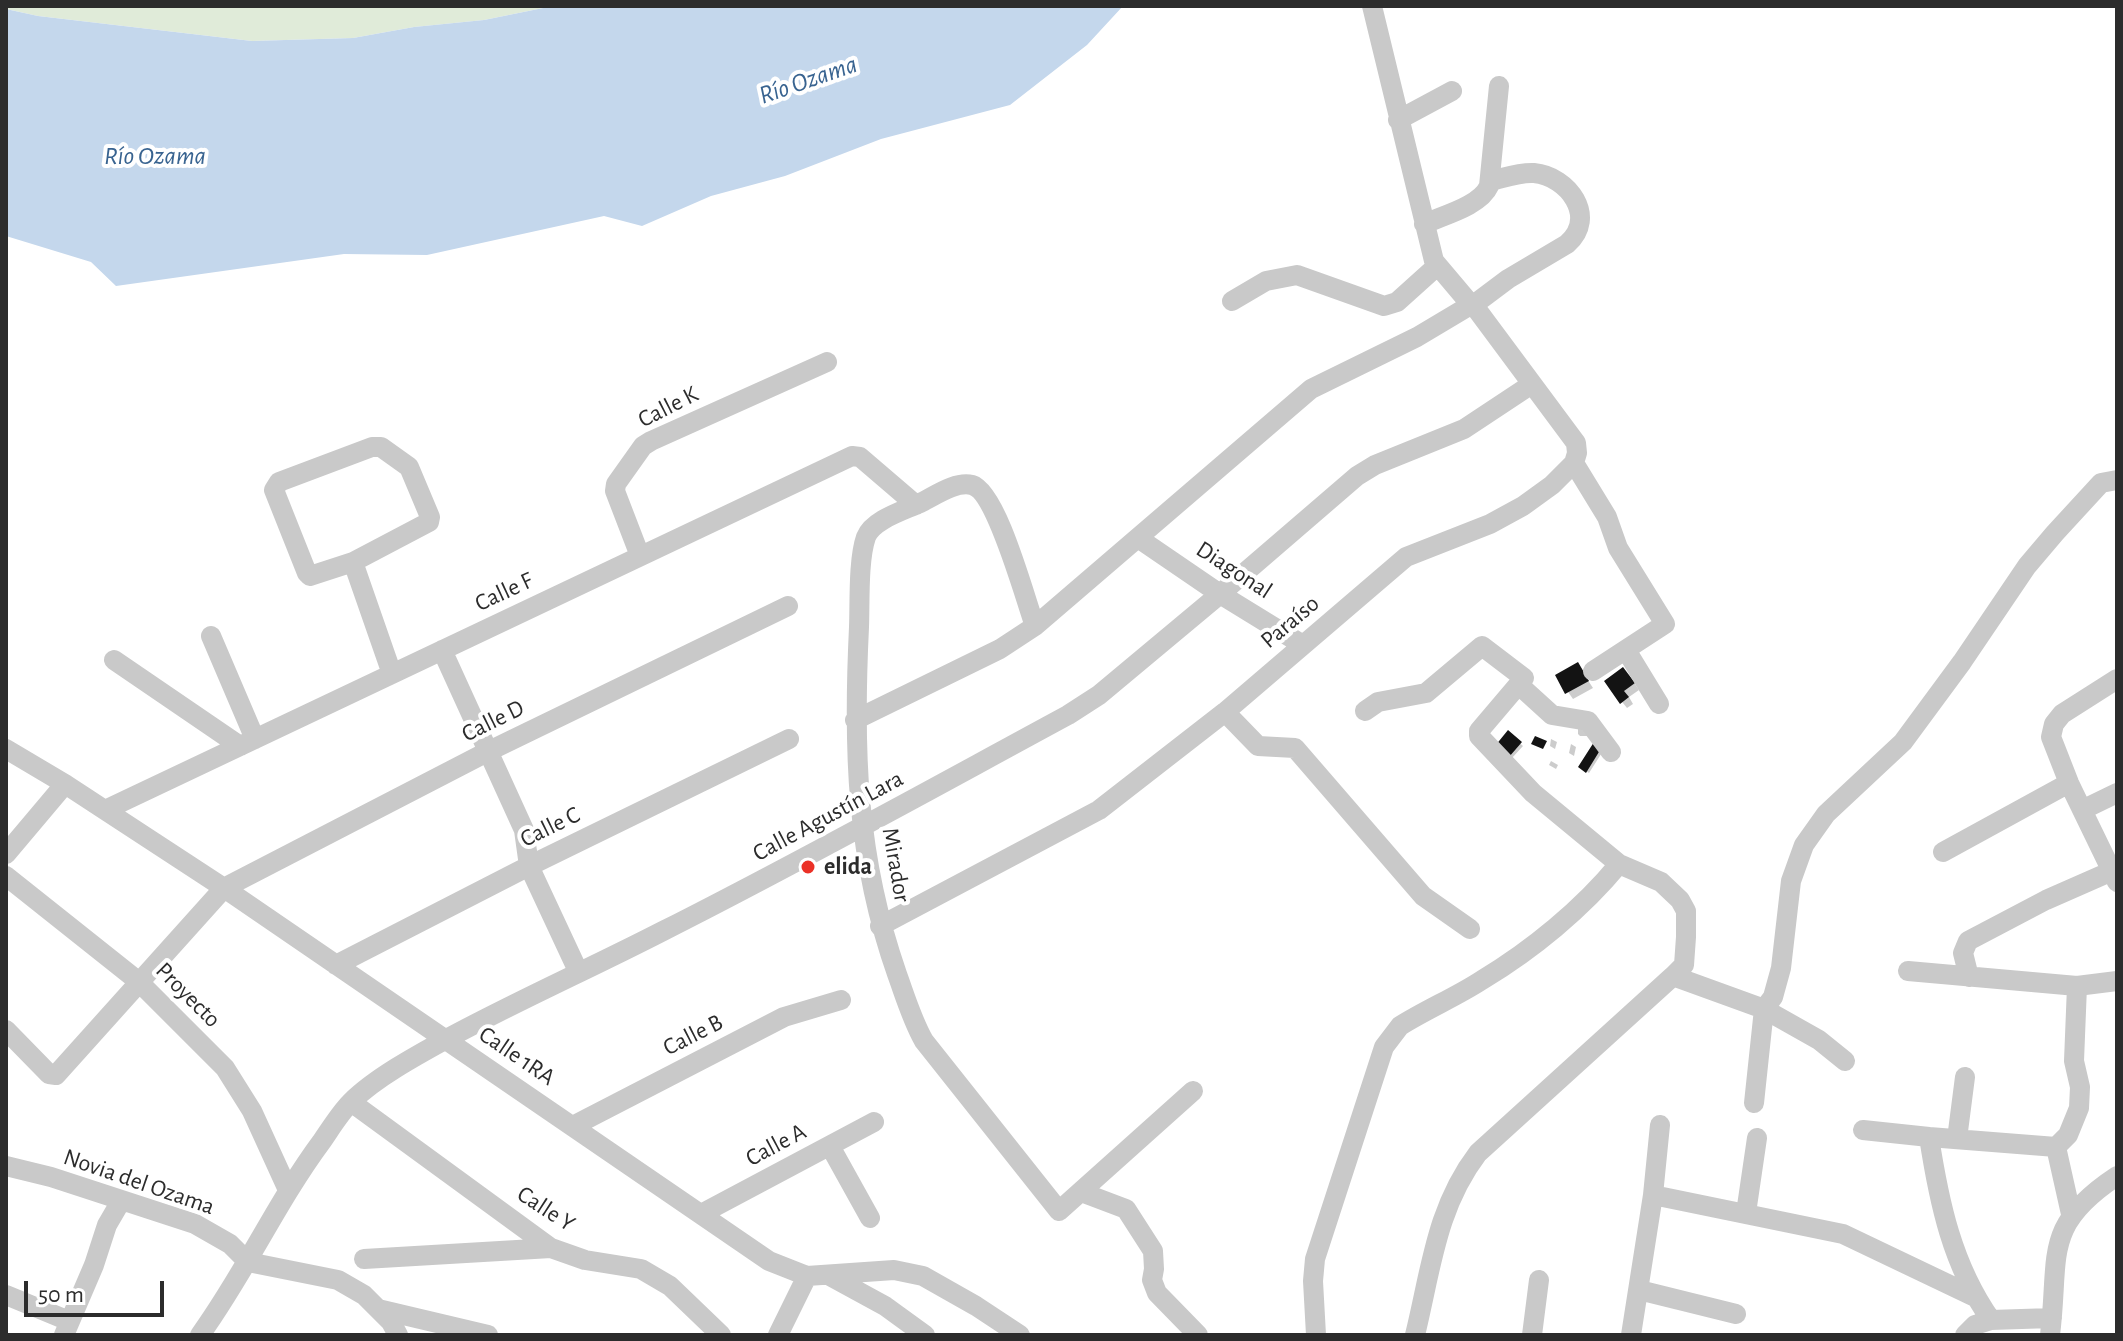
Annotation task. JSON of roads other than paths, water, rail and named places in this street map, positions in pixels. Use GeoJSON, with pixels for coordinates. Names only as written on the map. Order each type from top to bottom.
{"type":"FeatureCollection","features":[{"type":"Feature","properties":{"kind":"street"},"geometry":{"type":"LineString","coordinates":[[1372,6],[1398,120],[1437,266],[1474,306],[1573,436],[1577,453],[1574,463],[1606,514],[1618,548],[1664,623],[1593,671]]}},
{"type":"Feature","properties":{"kind":"street"},"geometry":{"type":"LineString","coordinates":[[1424,224],[1480,198],[1486,192],[1490,181],[1499,86]]}},
{"type":"Feature","properties":{"kind":"street"},"geometry":{"type":"LineString","coordinates":[[1398,120],[1452,91]]}},
{"type":"Feature","properties":{"kind":"street"},"geometry":{"type":"LineString","coordinates":[[855,720],[1000,649],[1035,626],[1316,385],[1382,355],[1474,306],[1508,279],[1575,238],[1580,220],[1573,194],[1560,181],[1536,173],[1524,173],[1490,181]]}},
{"type":"Feature","properties":{"kind":"street"},"geometry":{"type":"LineString","coordinates":[[1232,301],[1266,281],[1297,275],[1384,306],[1397,302],[1437,266]]}},
{"type":"Feature","properties":{"kind":"street","name":"Calle K"},"geometry":{"type":"LineString","coordinates":[[640,556],[615,491],[616,484],[643,446],[827,362]]}},
{"type":"Feature","properties":{"kind":"street","name":"Calle Agustín Lara"},"geometry":{"type":"LineString","coordinates":[[200,1335],[248,1262],[288,1190],[351,1102],[401,1066],[446,1039],[578,971],[862,829],[1086,704],[1366,470],[1464,429],[1532,384]]}},
{"type":"Feature","properties":{"kind":"street"},"geometry":{"type":"LineString","coordinates":[[372,447],[381,447],[412,471],[430,517],[429,522],[353,562],[315,576],[307,573],[274,490],[279,482],[372,447]]}},
{"type":"Feature","properties":{"kind":"street","name":"Calle F"},"geometry":{"type":"LineString","coordinates":[[105,810],[852,456],[860,457],[916,505]]}},
{"type":"Feature","properties":{"kind":"street","name":"Paraíso"},"geometry":{"type":"LineString","coordinates":[[880,926],[1082,821],[1134,785],[1225,712],[1406,557],[1513,512],[1552,485],[1574,463]]}},
{"type":"Feature","properties":{"kind":"street"},"geometry":{"type":"LineString","coordinates":[[1754,1103],[1764,1009],[1773,997],[1781,968],[1791,881],[1804,845],[1826,814],[1903,742],[2027,566],[2055,533],[2101,483],[2117,480]]}},
{"type":"Feature","properties":{"kind":"street","name":"Mirador"},"geometry":{"type":"LineString","coordinates":[[1035,626],[1007,542],[990,502],[976,487],[959,484],[878,523],[866,538],[860,584],[855,720],[862,829],[880,926],[924,1041],[1057,1210],[1081,1192]]}},
{"type":"Feature","properties":{"kind":"street","name":"Diagonal"},"geometry":{"type":"LineString","coordinates":[[1138,538],[1303,645]]}},
{"type":"Feature","properties":{"kind":"street"},"geometry":{"type":"LineString","coordinates":[[353,562],[392,674]]}},
{"type":"Feature","properties":{"kind":"street","name":"Calle D"},"geometry":{"type":"LineString","coordinates":[[6,1030],[49,1074],[56,1075],[224,888],[487,752],[788,606]]}},
{"type":"Feature","properties":{"kind":"street"},"geometry":{"type":"LineString","coordinates":[[211,636],[248,742]]}},
{"type":"Feature","properties":{"kind":"street"},"geometry":{"type":"LineString","coordinates":[[1365,711],[1378,702],[1426,693],[1480,646],[1523,676],[1519,685],[1479,731],[1479,736],[1533,793],[1619,864],[1661,882],[1684,905],[1687,925],[1684,965],[1478,1153],[1466,1169],[1439,1226],[1415,1335]]}},
{"type":"Feature","properties":{"kind":"street"},"geometry":{"type":"LineString","coordinates":[[442,650],[524,830],[529,866],[578,971]]}},
{"type":"Feature","properties":{"kind":"street"},"geometry":{"type":"LineString","coordinates":[[1626,650],[1659,704]]}},
{"type":"Feature","properties":{"kind":"street"},"geometry":{"type":"LineString","coordinates":[[114,660],[248,742]]}},
{"type":"Feature","properties":{"kind":"street"},"geometry":{"type":"LineString","coordinates":[[1969,977],[1963,953],[1968,941],[2046,900],[2115,876],[2069,783],[2051,737],[2054,724],[2062,714],[2117,679]]}},
{"type":"Feature","properties":{"kind":"street"},"geometry":{"type":"LineString","coordinates":[[1519,685],[1552,715],[1588,721],[1611,752]]}},
{"type":"Feature","properties":{"kind":"street"},"geometry":{"type":"LineString","coordinates":[[1225,712],[1258,746],[1295,748],[1423,896],[1470,929]]}},
{"type":"Feature","properties":{"kind":"street","name":"Calle C"},"geometry":{"type":"LineString","coordinates":[[336,965],[529,866],[789,739]]}},
{"type":"Feature","properties":{"kind":"street","name":"Calle 1RA"},"geometry":{"type":"LineString","coordinates":[[6,749],[224,888],[769,1261],[807,1276],[894,1270],[923,1276],[1020,1335]]}},
{"type":"Feature","properties":{"kind":"street"},"geometry":{"type":"LineString","coordinates":[[1943,852],[2069,783]]}},
{"type":"Feature","properties":{"kind":"street"},"geometry":{"type":"LineString","coordinates":[[6,854],[65,784]]}},
{"type":"Feature","properties":{"kind":"street"},"geometry":{"type":"LineString","coordinates":[[2082,810],[2117,793]]}},
{"type":"Feature","properties":{"kind":"street"},"geometry":{"type":"LineString","coordinates":[[1316,1335],[1315,1259],[1384,1047],[1391,1035],[1413,1018],[1480,982],[1523,953],[1597,891],[1619,864]]}},
{"type":"Feature","properties":{"kind":"street","name":"Proyecto"},"geometry":{"type":"LineString","coordinates":[[6,876],[138,981],[225,1068],[252,1111],[288,1190]]}},
{"type":"Feature","properties":{"kind":"street"},"geometry":{"type":"LineString","coordinates":[[1908,971],[2077,986],[2117,981]]}},
{"type":"Feature","properties":{"kind":"street"},"geometry":{"type":"LineString","coordinates":[[1673,976],[1764,1009],[1819,1040],[1845,1061]]}},
{"type":"Feature","properties":{"kind":"street"},"geometry":{"type":"LineString","coordinates":[[1863,1130],[2056,1147],[2068,1135],[2079,1108],[2080,1087],[2074,1061],[2077,986]]}},
{"type":"Feature","properties":{"kind":"street","name":"Calle B"},"geometry":{"type":"LineString","coordinates":[[573,1126],[784,1017],[841,1000]]}},
{"type":"Feature","properties":{"kind":"street"},"geometry":{"type":"LineString","coordinates":[[1957,1139],[1965,1077]]}},
{"type":"Feature","properties":{"kind":"street"},"geometry":{"type":"LineString","coordinates":[[1193,1091],[1081,1192],[1126,1209],[1153,1251],[1152,1280],[1157,1293],[1198,1335]]}},
{"type":"Feature","properties":{"kind":"street","name":"Calle Y"},"geometry":{"type":"LineString","coordinates":[[351,1102],[551,1248],[585,1260],[641,1269],[670,1286],[721,1335]]}},
{"type":"Feature","properties":{"kind":"street","name":"Calle A"},"geometry":{"type":"LineString","coordinates":[[701,1214],[874,1122]]}},
{"type":"Feature","properties":{"kind":"street"},"geometry":{"type":"LineString","coordinates":[[1631,1335],[1653,1195],[1660,1125]]}},
{"type":"Feature","properties":{"kind":"street"},"geometry":{"type":"LineString","coordinates":[[1929,1137],[1942,1211],[1952,1242],[1975,1297],[1991,1320]]}},
{"type":"Feature","properties":{"kind":"street"},"geometry":{"type":"LineString","coordinates":[[1746,1213],[1757,1138]]}},
{"type":"Feature","properties":{"kind":"street"},"geometry":{"type":"LineString","coordinates":[[830,1146],[870,1218]]}},
{"type":"Feature","properties":{"kind":"street"},"geometry":{"type":"LineString","coordinates":[[2056,1147],[2071,1214]]}},
{"type":"Feature","properties":{"kind":"street","name":"Novia del Ozama"},"geometry":{"type":"LineString","coordinates":[[6,1166],[51,1177],[195,1224],[230,1244],[248,1262]]}},
{"type":"Feature","properties":{"kind":"street"},"geometry":{"type":"LineString","coordinates":[[1965,1335],[1975,1325],[1991,1320],[2051,1326],[2058,1241],[2071,1214],[2117,1176]]}},
{"type":"Feature","properties":{"kind":"street"},"geometry":{"type":"LineString","coordinates":[[1653,1195],[1843,1234],[1975,1297]]}},
{"type":"Feature","properties":{"kind":"street"},"geometry":{"type":"LineString","coordinates":[[6,1295],[67,1328],[107,1225],[121,1201]]}},
{"type":"Feature","properties":{"kind":"street"},"geometry":{"type":"LineString","coordinates":[[364,1259],[551,1248]]}},
{"type":"Feature","properties":{"kind":"street"},"geometry":{"type":"LineString","coordinates":[[248,1262],[338,1280],[364,1295],[391,1322],[398,1335]]}},
{"type":"Feature","properties":{"kind":"street"},"geometry":{"type":"LineString","coordinates":[[778,1335],[807,1276]]}},
{"type":"Feature","properties":{"kind":"street"},"geometry":{"type":"LineString","coordinates":[[830,1276],[885,1306],[925,1335]]}},
{"type":"Feature","properties":{"kind":"street"},"geometry":{"type":"LineString","coordinates":[[1532,1335],[1539,1280]]}},
{"type":"Feature","properties":{"kind":"street"},"geometry":{"type":"LineString","coordinates":[[1639,1290],[1736,1314]]}},
{"type":"Feature","properties":{"kind":"street"},"geometry":{"type":"LineString","coordinates":[[378,1309],[488,1335]]}},
{"type":"Feature","properties":{"kind":"water","name":"Río Ozama"},"geometry":{"type":"Polygon","coordinates":[[[553,6],[1123,6],[1087,45],[1010,105],[881,139],[785,176],[711,196],[642,226],[604,216],[427,255],[344,254],[116,286],[91,262],[6,236],[6,9],[38,16],[252,41],[353,38],[414,27],[484,20],[553,6]]]}},
{"type":"Feature","properties":{"kind":"place","name":"elida"},"geometry":{"type":"Point","coordinates":[808,867]}}]}
